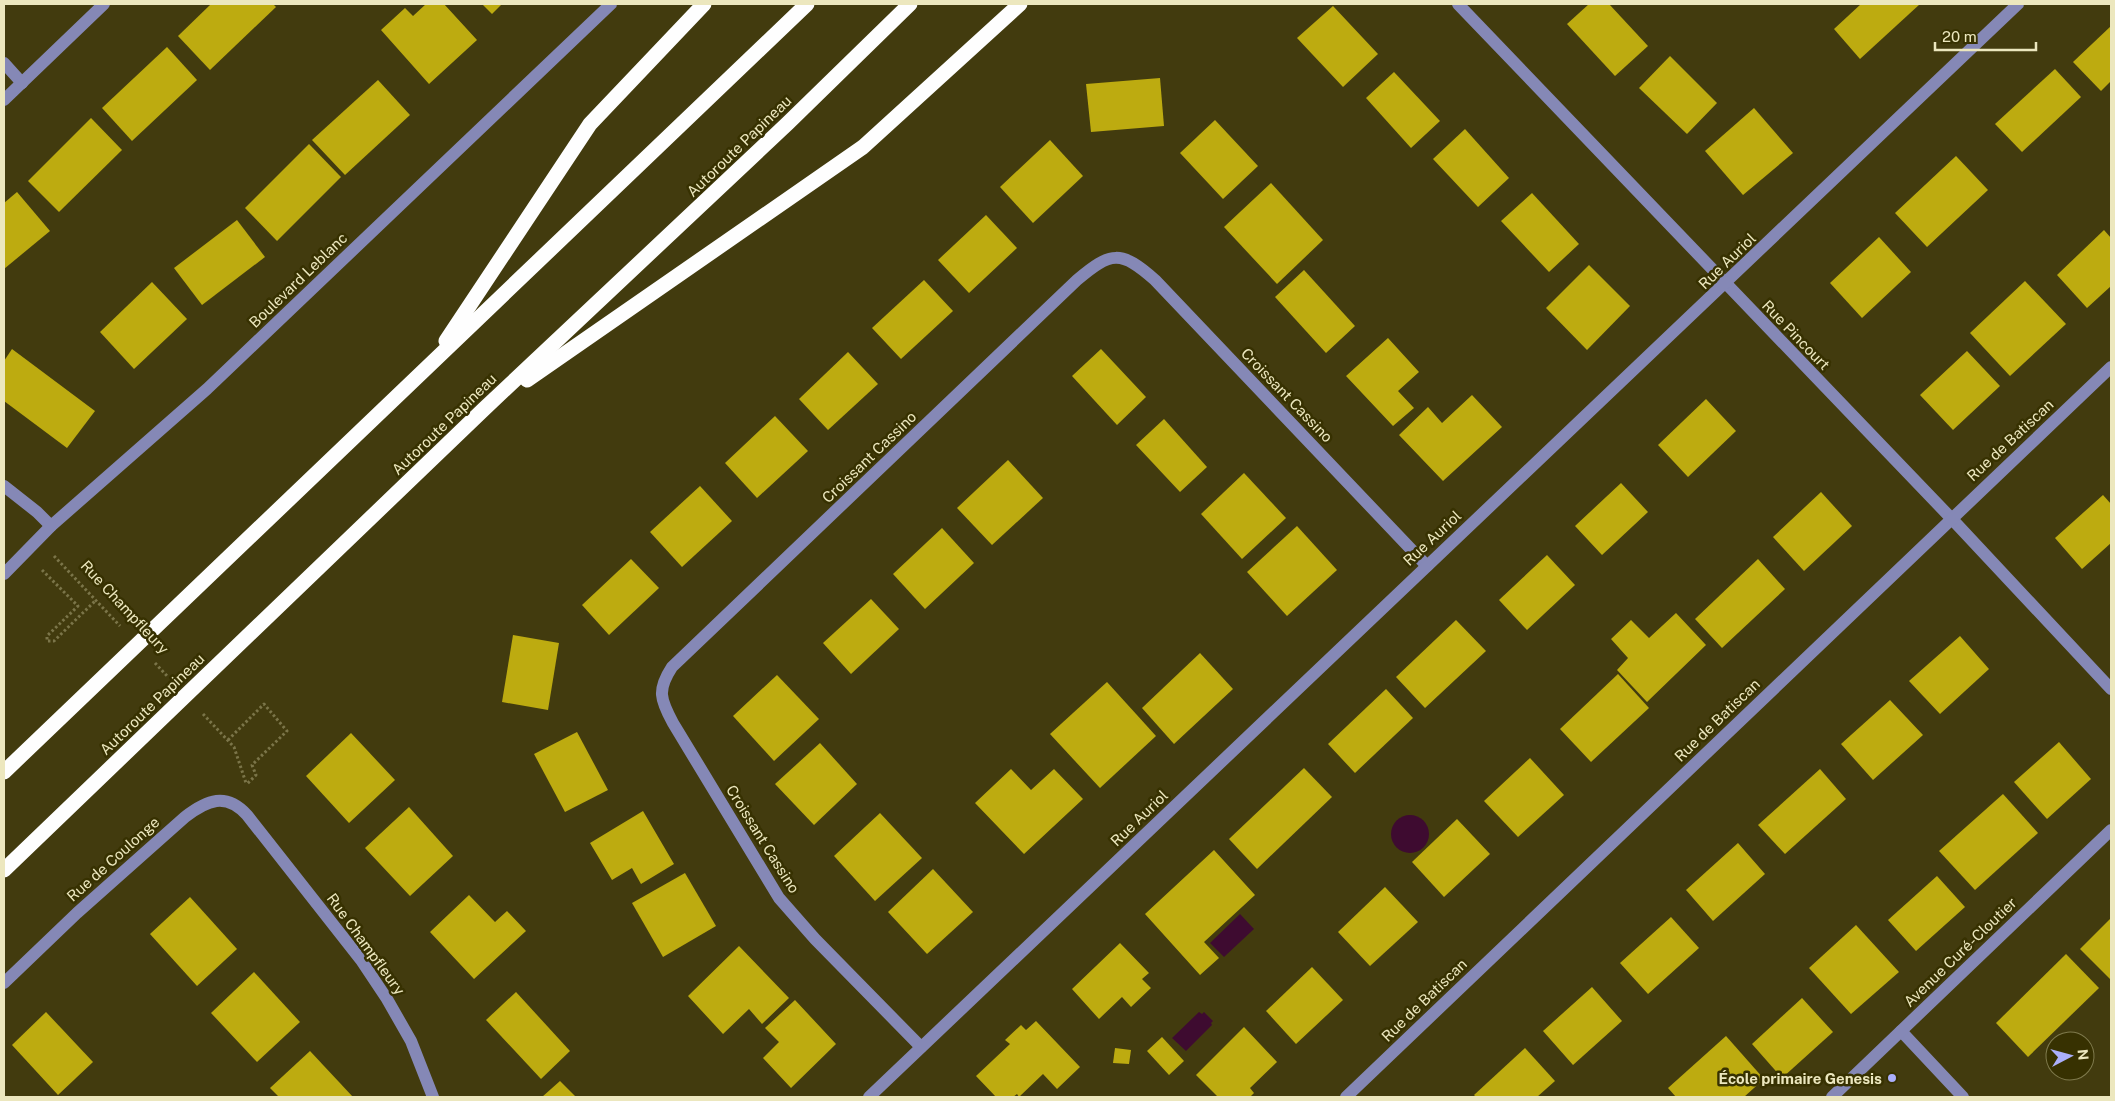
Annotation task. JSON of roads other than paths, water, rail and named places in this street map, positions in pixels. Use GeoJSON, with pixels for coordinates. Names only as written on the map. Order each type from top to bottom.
{"type":"FeatureCollection","features":[{"type":"Feature","properties":{"kind":"highway"},"geometry":{"type":"LineString","coordinates":[[432,363],[590,124],[704,4]]}},
{"type":"Feature","properties":{"kind":"highway"},"geometry":{"type":"LineString","coordinates":[[4,772],[807,4]]}},
{"type":"Feature","properties":{"kind":"highway","name":"Autoroute Papineau"},"geometry":{"type":"LineString","coordinates":[[4,870],[484,409],[788,123],[910,4]]}},
{"type":"Feature","properties":{"kind":"highway"},"geometry":{"type":"LineString","coordinates":[[484,409],[863,147],[1020,4]]}},
{"type":"Feature","properties":{"kind":"street"},"geometry":{"type":"LineString","coordinates":[[4,100],[104,4]]}},
{"type":"Feature","properties":{"kind":"street","name":"Boulevard Leblanc"},"geometry":{"type":"LineString","coordinates":[[4,574],[51,526],[207,389],[611,4]]}},
{"type":"Feature","properties":{"kind":"street","name":"Rue Pincourt"},"geometry":{"type":"LineString","coordinates":[[1458,4],[1725,285],[1951,518],[2111,689]]}},
{"type":"Feature","properties":{"kind":"street","name":"Rue Auriol"},"geometry":{"type":"LineString","coordinates":[[869,1097],[1725,285],[2018,4]]}},
{"type":"Feature","properties":{"kind":"street"},"geometry":{"type":"LineString","coordinates":[[4,64],[22,83]]}},
{"type":"Feature","properties":{"kind":"street","name":"Croissant Cassino"},"geometry":{"type":"LineString","coordinates":[[921,1047],[815,939],[779,898],[673,723],[662,702],[660,693],[662,685],[672,667],[1077,280],[1097,264],[1112,258],[1130,260],[1141,268],[1155,280],[1427,566]]}},
{"type":"Feature","properties":{"kind":"street","name":"Rue de Batiscan"},"geometry":{"type":"LineString","coordinates":[[1346,1097],[2111,367]]}},
{"type":"Feature","properties":{"kind":"street"},"geometry":{"type":"LineString","coordinates":[[4,486],[37,512],[51,526]]}},
{"type":"Feature","properties":{"kind":"street","name":"Rue de Coulonge"},"geometry":{"type":"LineString","coordinates":[[4,983],[76,913],[197,808],[204,804],[226,800],[238,805],[253,823]]}},
{"type":"Feature","properties":{"kind":"street","name":"Rue Champfleury"},"geometry":{"type":"LineString","coordinates":[[253,823],[361,960],[387,998],[410,1041],[434,1097]]}},
{"type":"Feature","properties":{"kind":"street","name":"Avenue Curé-Cloutier"},"geometry":{"type":"LineString","coordinates":[[1832,1097],[2111,830]]}},
{"type":"Feature","properties":{"kind":"street"},"geometry":{"type":"LineString","coordinates":[[1901,1031],[1962,1097]]}},
{"type":"Feature","properties":{"kind":"place","name":"École primaire Genesis"},"geometry":{"type":"Point","coordinates":[1892,1078]}}]}
